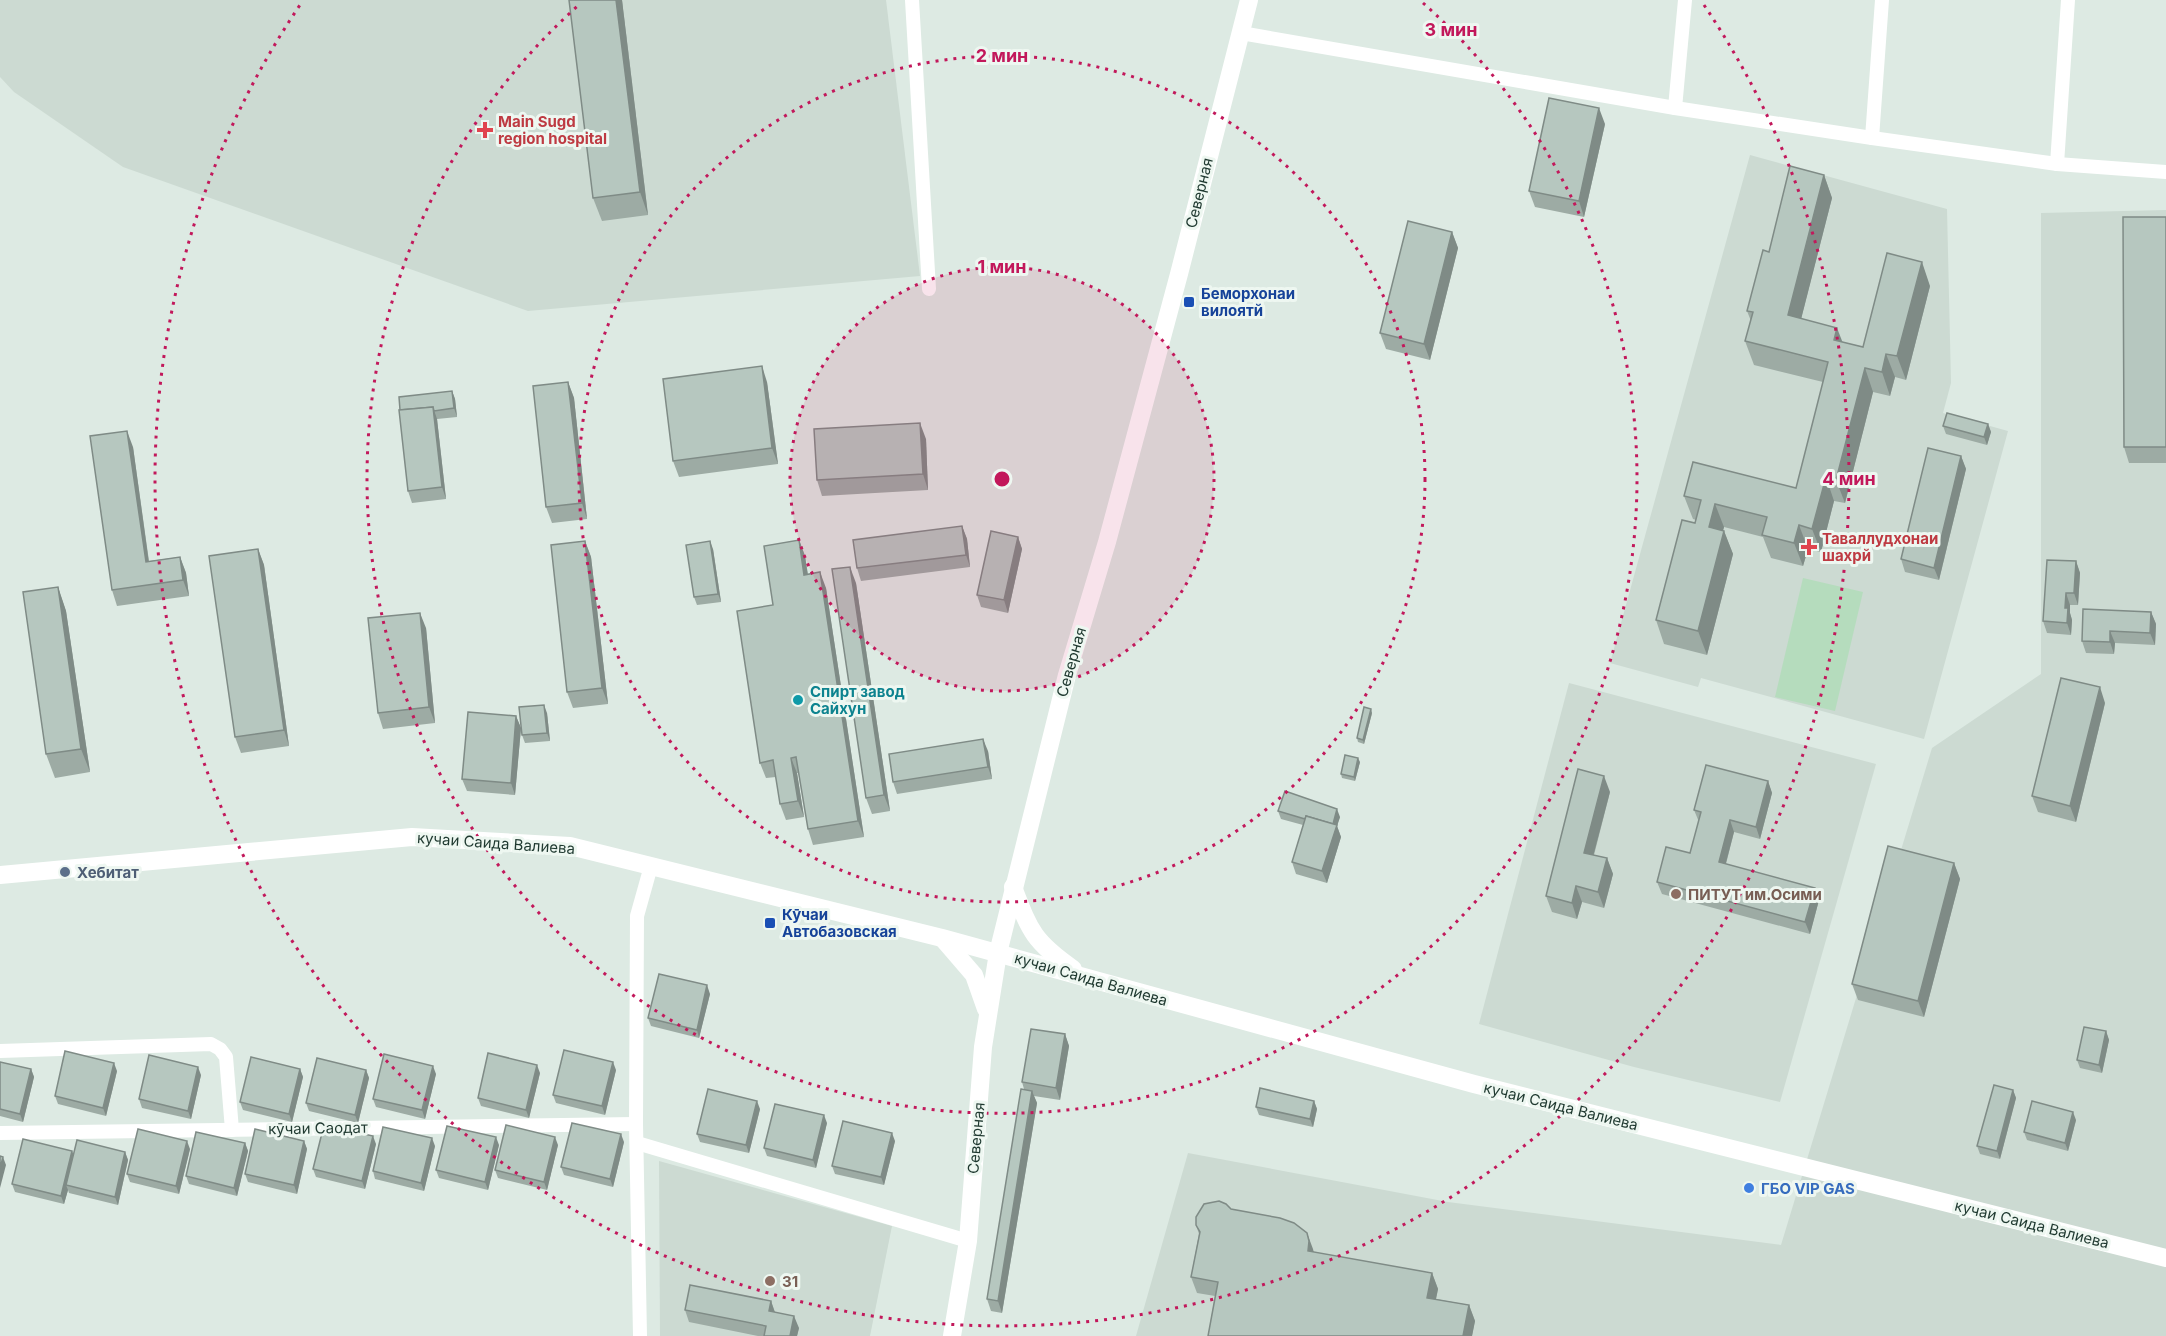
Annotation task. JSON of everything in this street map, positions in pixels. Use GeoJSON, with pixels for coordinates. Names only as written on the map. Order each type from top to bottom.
{"type":"FeatureCollection","features":[{"type":"Feature","properties":{"kind":"street"},"geometry":{"type":"LineString","coordinates":[[912,0],[929,289]]}},
{"type":"Feature","properties":{"kind":"street","name":"Северная"},"geometry":{"type":"LineString","coordinates":[[952,1336],[968,1241],[987,1013],[998,953],[1067,675],[1110,530],[1249,0]]}},
{"type":"Feature","properties":{"kind":"street"},"geometry":{"type":"LineString","coordinates":[[1675,108],[1685,0]]}},
{"type":"Feature","properties":{"kind":"street"},"geometry":{"type":"LineString","coordinates":[[1872,138],[1882,0]]}},
{"type":"Feature","properties":{"kind":"street"},"geometry":{"type":"LineString","coordinates":[[2057,165],[2068,0]]}},
{"type":"Feature","properties":{"kind":"street"},"geometry":{"type":"LineString","coordinates":[[1241,33],[1675,108],[1872,138],[2057,165],[2166,172]]}},
{"type":"Feature","properties":{"kind":"street","name":"кучаи Саида Валиева"},"geometry":{"type":"LineString","coordinates":[[0,875],[412,837],[570,846],[942,938],[1486,1087],[2166,1258]]}},
{"type":"Feature","properties":{"kind":"street"},"geometry":{"type":"LineString","coordinates":[[640,1336],[636,1124],[636,916],[651,866]]}},
{"type":"Feature","properties":{"kind":"street"},"geometry":{"type":"LineString","coordinates":[[1013,886],[1025,918],[1040,944],[1084,976]]}},
{"type":"Feature","properties":{"kind":"street"},"geometry":{"type":"LineString","coordinates":[[942,938],[974,975],[987,1013]]}},
{"type":"Feature","properties":{"kind":"street"},"geometry":{"type":"LineString","coordinates":[[0,1051],[211,1044],[220,1048],[226,1057],[232,1130]]}},
{"type":"Feature","properties":{"kind":"street","name":"кӯчаи Саодат"},"geometry":{"type":"LineString","coordinates":[[0,1133],[636,1124]]}},
{"type":"Feature","properties":{"kind":"street"},"geometry":{"type":"LineString","coordinates":[[637,1143],[968,1241]]}},
{"type":"Feature","properties":{"kind":"shaded area","name":"Main Sugd region hospital"},"geometry":{"type":"Polygon","coordinates":[[[0,0],[886,0],[920,276],[528,311],[123,167],[14,92],[0,77],[0,0]]]}},
{"type":"Feature","properties":{"kind":"shaded area","name":"Таваллудхонаи шахрй"},"geometry":{"type":"Polygon","coordinates":[[[1750,155],[1947,209],[1951,383],[1943,413],[2008,431],[1924,739],[1701,678],[1698,687],[1610,663],[1750,155]]]}},
{"type":"Feature","properties":{"kind":"shaded area"},"geometry":{"type":"Polygon","coordinates":[[[2166,210],[2166,1336],[1136,1336],[1188,1153],[1448,1202],[1781,1245],[1932,748],[2041,674],[2041,213],[2166,210]]]}},
{"type":"Feature","properties":{"kind":"shaded area","name":"ПИТУТ им.Осими"},"geometry":{"type":"Polygon","coordinates":[[[1569,683],[1876,764],[1780,1102],[1634,1067],[1479,1024],[1569,683]]]}},
{"type":"Feature","properties":{"kind":"shaded area","name":"31"},"geometry":{"type":"Polygon","coordinates":[[[659,1161],[892,1226],[870,1336],[660,1336],[659,1161]]]}},
{"type":"Feature","properties":{"kind":"green space"},"geometry":{"type":"Polygon","coordinates":[[[1803,578],[1863,592],[1835,711],[1775,697],[1803,578]]]}},
{"type":"Feature","properties":{"kind":"building"},"geometry":{"type":"Polygon","coordinates":[[[569,0],[616,0],[640,192],[593,198],[569,0]]]}},
{"type":"Feature","properties":{"kind":"building"},"geometry":{"type":"Polygon","coordinates":[[[1549,98],[1599,108],[1579,201],[1529,191],[1549,98]]]}},
{"type":"Feature","properties":{"kind":"building"},"geometry":{"type":"Polygon","coordinates":[[[1790,166],[1824,175],[1788,315],[1837,328],[1834,340],[1863,347],[1887,253],[1922,262],[1897,356],[1886,354],[1882,372],[1865,368],[1836,480],[1826,477],[1812,529],[1799,525],[1794,543],[1762,535],[1767,517],[1715,504],[1709,527],[1724,531],[1698,631],[1656,620],[1682,520],[1695,523],[1701,500],[1684,496],[1693,462],[1796,488],[1828,362],[1745,341],[1753,312],[1747,311],[1763,250],[1769,252],[1790,166]]]}},
{"type":"Feature","properties":{"kind":"building"},"geometry":{"type":"Polygon","coordinates":[[[2123,217],[2166,217],[2166,447],[2124,447],[2123,217]]]}},
{"type":"Feature","properties":{"kind":"building"},"geometry":{"type":"Polygon","coordinates":[[[1408,221],[1452,232],[1424,344],[1380,333],[1408,221]]]}},
{"type":"Feature","properties":{"kind":"building"},"geometry":{"type":"Polygon","coordinates":[[[762,366],[772,448],[673,461],[663,379],[762,366]]]}},
{"type":"Feature","properties":{"kind":"building"},"geometry":{"type":"Polygon","coordinates":[[[568,382],[582,503],[546,507],[533,386],[568,382]]]}},
{"type":"Feature","properties":{"kind":"building"},"geometry":{"type":"Polygon","coordinates":[[[452,391],[454,408],[434,411],[433,407],[400,410],[399,397],[452,391]]]}},
{"type":"Feature","properties":{"kind":"building"},"geometry":{"type":"Polygon","coordinates":[[[433,407],[442,487],[408,491],[399,410],[433,407]]]}},
{"type":"Feature","properties":{"kind":"building"},"geometry":{"type":"Polygon","coordinates":[[[1947,413],[1988,424],[1984,437],[1943,426],[1947,413]]]}},
{"type":"Feature","properties":{"kind":"building"},"geometry":{"type":"Polygon","coordinates":[[[920,423],[923,474],[817,480],[814,429],[920,423]]]}},
{"type":"Feature","properties":{"kind":"building"},"geometry":{"type":"Polygon","coordinates":[[[127,431],[146,562],[180,557],[183,580],[112,590],[90,436],[127,431]]]}},
{"type":"Feature","properties":{"kind":"building"},"geometry":{"type":"Polygon","coordinates":[[[1928,448],[1961,456],[1934,568],[1901,559],[1928,448]]]}},
{"type":"Feature","properties":{"kind":"building"},"geometry":{"type":"Polygon","coordinates":[[[962,526],[966,555],[857,568],[853,540],[962,526]]]}},
{"type":"Feature","properties":{"kind":"building"},"geometry":{"type":"Polygon","coordinates":[[[991,531],[1018,537],[1004,600],[977,595],[991,531]]]}},
{"type":"Feature","properties":{"kind":"building","name":"Спирт завод Сайхун"},"geometry":{"type":"Polygon","coordinates":[[[799,540],[804,575],[820,572],[858,821],[808,829],[796,757],[791,758],[798,801],[780,804],[773,760],[760,763],[737,611],[773,605],[764,546],[799,540]]]}},
{"type":"Feature","properties":{"kind":"building"},"geometry":{"type":"Polygon","coordinates":[[[585,541],[602,688],[567,692],[551,545],[585,541]]]}},
{"type":"Feature","properties":{"kind":"building"},"geometry":{"type":"Polygon","coordinates":[[[710,541],[718,594],[694,597],[686,545],[710,541]]]}},
{"type":"Feature","properties":{"kind":"building"},"geometry":{"type":"Polygon","coordinates":[[[258,549],[284,730],[235,737],[209,556],[258,549]]]}},
{"type":"Feature","properties":{"kind":"building"},"geometry":{"type":"Polygon","coordinates":[[[2047,560],[2076,561],[2074,593],[2066,593],[2067,623],[2043,621],[2047,560]]]}},
{"type":"Feature","properties":{"kind":"building"},"geometry":{"type":"Polygon","coordinates":[[[850,567],[884,795],[866,798],[832,569],[850,567]]]}},
{"type":"Feature","properties":{"kind":"building"},"geometry":{"type":"Polygon","coordinates":[[[58,587],[81,749],[46,754],[23,592],[58,587]]]}},
{"type":"Feature","properties":{"kind":"building"},"geometry":{"type":"Polygon","coordinates":[[[2083,609],[2151,612],[2150,633],[2110,631],[2110,642],[2082,641],[2083,609]]]}},
{"type":"Feature","properties":{"kind":"building"},"geometry":{"type":"Polygon","coordinates":[[[420,613],[429,707],[378,713],[368,618],[420,613]]]}},
{"type":"Feature","properties":{"kind":"building"},"geometry":{"type":"Polygon","coordinates":[[[2061,678],[2100,687],[2070,806],[2032,796],[2061,678]]]}},
{"type":"Feature","properties":{"kind":"building"},"geometry":{"type":"Polygon","coordinates":[[[544,705],[547,733],[522,735],[519,707],[544,705]]]}},
{"type":"Feature","properties":{"kind":"building"},"geometry":{"type":"Polygon","coordinates":[[[1364,707],[1371,709],[1363,740],[1357,738],[1364,707]]]}},
{"type":"Feature","properties":{"kind":"building"},"geometry":{"type":"Polygon","coordinates":[[[468,712],[516,716],[511,783],[462,779],[468,712]]]}},
{"type":"Feature","properties":{"kind":"building"},"geometry":{"type":"Polygon","coordinates":[[[983,739],[988,767],[893,782],[889,754],[983,739]]]}},
{"type":"Feature","properties":{"kind":"building"},"geometry":{"type":"Polygon","coordinates":[[[1345,755],[1358,758],[1354,777],[1341,774],[1345,755]]]}},
{"type":"Feature","properties":{"kind":"building"},"geometry":{"type":"Polygon","coordinates":[[[1706,765],[1768,781],[1756,827],[1730,820],[1719,862],[1815,888],[1805,922],[1657,882],[1666,847],[1690,853],[1701,812],[1694,810],[1706,765]]]}},
{"type":"Feature","properties":{"kind":"building"},"geometry":{"type":"Polygon","coordinates":[[[1578,769],[1604,776],[1584,853],[1607,858],[1598,892],[1576,886],[1572,903],[1546,896],[1578,769]]]}},
{"type":"Feature","properties":{"kind":"building"},"geometry":{"type":"Polygon","coordinates":[[[1285,791],[1337,809],[1333,824],[1278,811],[1285,791]]]}},
{"type":"Feature","properties":{"kind":"building"},"geometry":{"type":"Polygon","coordinates":[[[1306,816],[1337,825],[1322,871],[1292,862],[1306,816]]]}},
{"type":"Feature","properties":{"kind":"building"},"geometry":{"type":"Polygon","coordinates":[[[1888,846],[1954,863],[1918,1001],[1852,984],[1888,846]]]}},
{"type":"Feature","properties":{"kind":"building"},"geometry":{"type":"Polygon","coordinates":[[[659,974],[707,985],[697,1030],[648,1018],[659,974]]]}},
{"type":"Feature","properties":{"kind":"building"},"geometry":{"type":"Polygon","coordinates":[[[2084,1027],[2106,1031],[2099,1065],[2077,1060],[2084,1027]]]}},
{"type":"Feature","properties":{"kind":"building"},"geometry":{"type":"Polygon","coordinates":[[[1031,1029],[1065,1034],[1056,1088],[1022,1082],[1031,1029]]]}},
{"type":"Feature","properties":{"kind":"building"},"geometry":{"type":"Polygon","coordinates":[[[564,1050],[613,1062],[602,1106],[553,1095],[564,1050]]]}},
{"type":"Feature","properties":{"kind":"building"},"geometry":{"type":"Polygon","coordinates":[[[65,1051],[114,1063],[103,1108],[55,1096],[65,1051]]]}},
{"type":"Feature","properties":{"kind":"building"},"geometry":{"type":"Polygon","coordinates":[[[488,1053],[537,1065],[526,1110],[478,1098],[488,1053]]]}},
{"type":"Feature","properties":{"kind":"building"},"geometry":{"type":"Polygon","coordinates":[[[384,1054],[433,1066],[422,1110],[373,1099],[384,1054]]]}},
{"type":"Feature","properties":{"kind":"building"},"geometry":{"type":"Polygon","coordinates":[[[149,1055],[198,1067],[188,1111],[139,1099],[149,1055]]]}},
{"type":"Feature","properties":{"kind":"building"},"geometry":{"type":"Polygon","coordinates":[[[251,1057],[300,1069],[289,1114],[240,1102],[251,1057]]]}},
{"type":"Feature","properties":{"kind":"building"},"geometry":{"type":"Polygon","coordinates":[[[317,1058],[366,1070],[355,1115],[306,1103],[317,1058]]]}},
{"type":"Feature","properties":{"kind":"building"},"geometry":{"type":"Polygon","coordinates":[[[0,1062],[31,1069],[20,1114],[0,1109],[0,1062]]]}},
{"type":"Feature","properties":{"kind":"building"},"geometry":{"type":"Polygon","coordinates":[[[1994,1085],[2013,1090],[1997,1151],[1977,1146],[1994,1085]]]}},
{"type":"Feature","properties":{"kind":"building"},"geometry":{"type":"Polygon","coordinates":[[[1260,1088],[1314,1101],[1310,1119],[1256,1107],[1260,1088]]]}},
{"type":"Feature","properties":{"kind":"building"},"geometry":{"type":"Polygon","coordinates":[[[708,1089],[757,1101],[746,1145],[697,1134],[708,1089]]]}},
{"type":"Feature","properties":{"kind":"building"},"geometry":{"type":"Polygon","coordinates":[[[1021,1089],[1032,1091],[998,1301],[987,1299],[1021,1089]]]}},
{"type":"Feature","properties":{"kind":"building"},"geometry":{"type":"Polygon","coordinates":[[[2032,1101],[2073,1112],[2065,1143],[2024,1132],[2032,1101]]]}},
{"type":"Feature","properties":{"kind":"building"},"geometry":{"type":"Polygon","coordinates":[[[775,1104],[824,1115],[813,1160],[764,1148],[775,1104]]]}},
{"type":"Feature","properties":{"kind":"building"},"geometry":{"type":"Polygon","coordinates":[[[843,1121],[892,1133],[881,1177],[832,1166],[843,1121]]]}},
{"type":"Feature","properties":{"kind":"building"},"geometry":{"type":"Polygon","coordinates":[[[572,1123],[621,1134],[610,1179],[561,1167],[572,1123]]]}},
{"type":"Feature","properties":{"kind":"building"},"geometry":{"type":"Polygon","coordinates":[[[324,1125],[373,1136],[362,1181],[313,1169],[324,1125]]]}},
{"type":"Feature","properties":{"kind":"building"},"geometry":{"type":"Polygon","coordinates":[[[506,1125],[555,1137],[544,1182],[495,1170],[506,1125]]]}},
{"type":"Feature","properties":{"kind":"building"},"geometry":{"type":"Polygon","coordinates":[[[447,1126],[496,1137],[485,1182],[436,1170],[447,1126]]]}},
{"type":"Feature","properties":{"kind":"building"},"geometry":{"type":"Polygon","coordinates":[[[383,1127],[432,1138],[421,1183],[373,1171],[383,1127]]]}},
{"type":"Feature","properties":{"kind":"building"},"geometry":{"type":"Polygon","coordinates":[[[138,1129],[187,1141],[176,1186],[127,1174],[138,1129]]]}},
{"type":"Feature","properties":{"kind":"building"},"geometry":{"type":"Polygon","coordinates":[[[255,1129],[304,1141],[294,1185],[245,1174],[255,1129]]]}},
{"type":"Feature","properties":{"kind":"building"},"geometry":{"type":"Polygon","coordinates":[[[196,1132],[245,1143],[234,1188],[186,1176],[196,1132]]]}},
{"type":"Feature","properties":{"kind":"building"},"geometry":{"type":"Polygon","coordinates":[[[23,1139],[72,1151],[61,1196],[12,1184],[23,1139]]]}},
{"type":"Feature","properties":{"kind":"building"},"geometry":{"type":"Polygon","coordinates":[[[77,1140],[125,1152],[115,1197],[66,1185],[77,1140]]]}},
{"type":"Feature","properties":{"kind":"building"},"geometry":{"type":"Polygon","coordinates":[[[1219,1201],[1231,1209],[1280,1218],[1294,1223],[1307,1233],[1308,1251],[1432,1273],[1427,1298],[1469,1305],[1463,1336],[1208,1336],[1218,1282],[1191,1277],[1200,1232],[1196,1225],[1196,1217],[1204,1204],[1219,1201]]]}},
{"type":"Feature","properties":{"kind":"building"},"geometry":{"type":"Polygon","coordinates":[[[690,1285],[771,1301],[769,1311],[794,1316],[790,1336],[764,1336],[766,1326],[685,1310],[690,1285]]]}},
{"type":"Feature","properties":{"kind":"place","name":"Main Sugd region hospital"},"geometry":{"type":"Point","coordinates":[485,130]}},
{"type":"Feature","properties":{"kind":"place","name":"Беморхонаи вилоятй"},"geometry":{"type":"Point","coordinates":[1189,302]}},
{"type":"Feature","properties":{"kind":"place","name":"Таваллудхонаи шахрй"},"geometry":{"type":"Point","coordinates":[1809,547]}},
{"type":"Feature","properties":{"kind":"place","name":"Спирт завод Сайхун"},"geometry":{"type":"Point","coordinates":[798,700]}},
{"type":"Feature","properties":{"kind":"place","name":"Хебитат"},"geometry":{"type":"Point","coordinates":[65,872]}},
{"type":"Feature","properties":{"kind":"place","name":"ПИТУТ им.Осими"},"geometry":{"type":"Point","coordinates":[1676,894]}},
{"type":"Feature","properties":{"kind":"place","name":"Кӯчаи Автобазовская"},"geometry":{"type":"Point","coordinates":[770,923]}},
{"type":"Feature","properties":{"kind":"place","name":"ГБО VIP GAS"},"geometry":{"type":"Point","coordinates":[1749,1188]}},
{"type":"Feature","properties":{"kind":"place","name":"31"},"geometry":{"type":"Point","coordinates":[770,1281]}}]}
